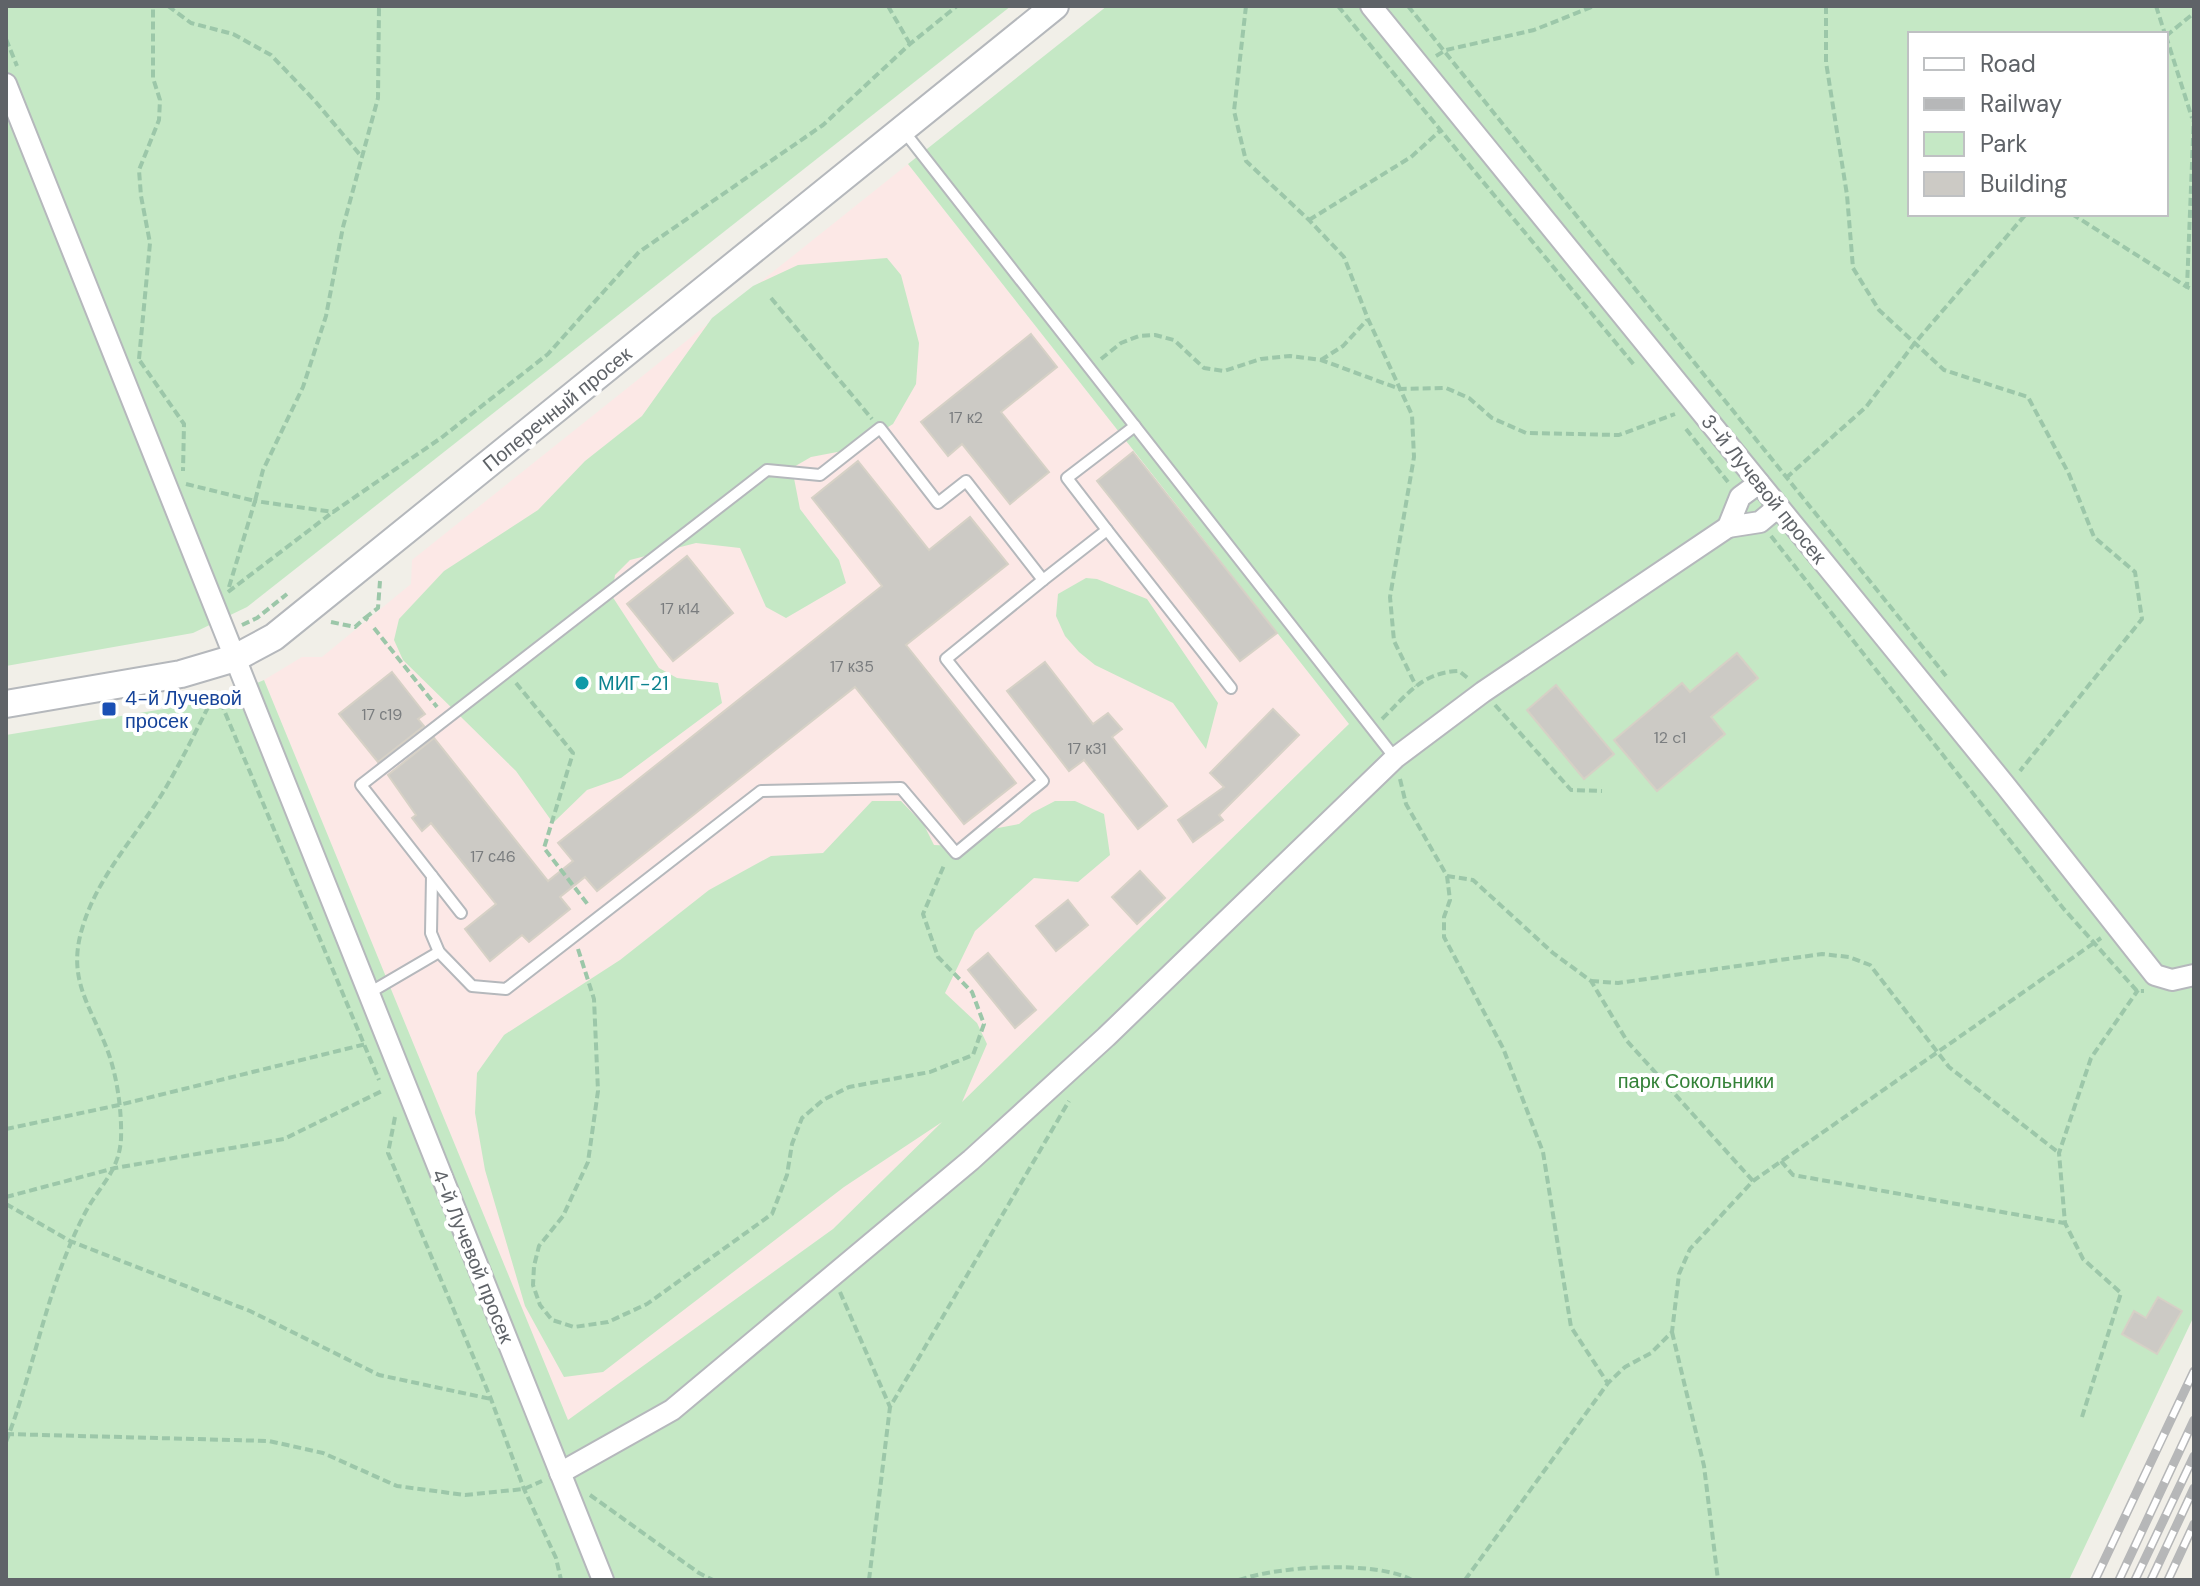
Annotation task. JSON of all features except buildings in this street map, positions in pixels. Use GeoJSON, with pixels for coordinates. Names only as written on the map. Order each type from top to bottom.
{"type":"FeatureCollection","features":[{"type":"Feature","properties":{"kind":"street","name":"Поперечный просек"},"geometry":{"type":"LineString","coordinates":[[6,704],[181,674],[235,658],[274,637],[1055,6]]}},
{"type":"Feature","properties":{"kind":"street","name":"3-й Лучевой просек"},"geometry":{"type":"LineString","coordinates":[[1371,6],[2005,785],[2155,975]]}},
{"type":"Feature","properties":{"kind":"street","name":"4-й Лучевой просек"},"geometry":{"type":"LineString","coordinates":[[6,84],[603,1580]]}},
{"type":"Feature","properties":{"kind":"street"},"geometry":{"type":"LineString","coordinates":[[560,1473],[672,1410],[971,1160],[1106,1037],[1395,758],[1483,692],[1728,527],[1760,522],[1768,495],[1740,497],[1728,527]]}},
{"type":"Feature","properties":{"kind":"street"},"geometry":{"type":"LineString","coordinates":[[2155,975],[2172,980],[2194,975]]}},
{"type":"Feature","properties":{"kind":"lane"},"geometry":{"type":"LineString","coordinates":[[902,128],[1395,758]]}},
{"type":"Feature","properties":{"kind":"lane"},"geometry":{"type":"LineString","coordinates":[[1135,426],[1067,478],[1231,688]]}},
{"type":"Feature","properties":{"kind":"lane"},"geometry":{"type":"LineString","coordinates":[[461,913],[361,785],[767,470],[820,475],[880,428],[938,503],[966,481],[1043,580]]}},
{"type":"Feature","properties":{"kind":"lane"},"geometry":{"type":"LineString","coordinates":[[432,876],[431,933],[439,952],[472,986],[506,989],[761,791],[901,788],[956,853],[1043,781],[946,659],[1107,530]]}},
{"type":"Feature","properties":{"kind":"lane"},"geometry":{"type":"LineString","coordinates":[[369,993],[439,952]]}},
{"type":"Feature","properties":{"kind":"path"},"geometry":{"type":"LineString","coordinates":[[139,359],[150,243],[139,170],[159,120],[160,100],[153,78],[153,6]]}},
{"type":"Feature","properties":{"kind":"path"},"geometry":{"type":"LineString","coordinates":[[168,6],[191,23],[233,34],[271,55],[361,156]]}},
{"type":"Feature","properties":{"kind":"path"},"geometry":{"type":"LineString","coordinates":[[379,6],[378,98],[343,227],[326,316],[303,387],[263,470],[227,593],[333,512],[441,438],[548,354],[639,252],[823,125],[910,44],[957,6]]}},
{"type":"Feature","properties":{"kind":"path"},"geometry":{"type":"LineString","coordinates":[[888,6],[910,44]]}},
{"type":"Feature","properties":{"kind":"path"},"geometry":{"type":"LineString","coordinates":[[1246,6],[1234,111],[1246,161],[1344,257],[1368,319],[1412,415],[1414,457],[1390,597],[1394,641],[1416,686]]}},
{"type":"Feature","properties":{"kind":"path"},"geometry":{"type":"LineString","coordinates":[[1408,6],[1953,686]]}},
{"type":"Feature","properties":{"kind":"path"},"geometry":{"type":"LineString","coordinates":[[1420,65],[1446,50],[1534,30],[1594,6]]}},
{"type":"Feature","properties":{"kind":"path"},"geometry":{"type":"LineString","coordinates":[[1826,6],[1826,62],[1847,195],[1853,268],[1879,310],[1944,370],[2028,397],[2069,474],[2094,537],[2135,572],[2142,619],[2021,771],[2005,785]]}},
{"type":"Feature","properties":{"kind":"path"},"geometry":{"type":"LineString","coordinates":[[2156,6],[2165,32]]}},
{"type":"Feature","properties":{"kind":"path"},"geometry":{"type":"LineString","coordinates":[[2168,34],[2194,13]]}},
{"type":"Feature","properties":{"kind":"path"},"geometry":{"type":"LineString","coordinates":[[2168,42],[2193,117],[2187,287]]}},
{"type":"Feature","properties":{"kind":"path"},"geometry":{"type":"LineString","coordinates":[[1309,220],[1411,157],[1441,130]]}},
{"type":"Feature","properties":{"kind":"path"},"geometry":{"type":"LineString","coordinates":[[1768,495],[1866,407],[1914,344],[2024,216]]}},
{"type":"Feature","properties":{"kind":"path"},"geometry":{"type":"LineString","coordinates":[[2075,216],[2194,290]]}},
{"type":"Feature","properties":{"kind":"path"},"geometry":{"type":"LineString","coordinates":[[771,298],[880,428]]}},
{"type":"Feature","properties":{"kind":"path"},"geometry":{"type":"LineString","coordinates":[[1321,360],[1343,346],[1368,319]]}},
{"type":"Feature","properties":{"kind":"path"},"geometry":{"type":"LineString","coordinates":[[1090,368],[1121,343],[1139,336],[1155,335],[1174,340],[1204,368],[1224,371],[1261,359],[1290,356],[1321,360],[1400,389],[1446,388],[1469,398],[1492,418],[1526,433],[1619,435],[1675,414]]}},
{"type":"Feature","properties":{"kind":"path"},"geometry":{"type":"LineString","coordinates":[[183,483],[255,501],[333,512]]}},
{"type":"Feature","properties":{"kind":"path"},"geometry":{"type":"LineString","coordinates":[[331,622],[355,627],[366,619],[378,608],[380,581]]}},
{"type":"Feature","properties":{"kind":"path"},"geometry":{"type":"LineString","coordinates":[[225,633],[257,618],[292,590]]}},
{"type":"Feature","properties":{"kind":"path"},"geometry":{"type":"LineString","coordinates":[[374,628],[446,718]]}},
{"type":"Feature","properties":{"kind":"path"},"geometry":{"type":"LineString","coordinates":[[1373,728],[1416,686],[1432,675],[1459,671],[1483,692],[1571,790],[1602,791]]}},
{"type":"Feature","properties":{"kind":"path"},"geometry":{"type":"LineString","coordinates":[[507,672],[573,753],[544,848],[598,917]]}},
{"type":"Feature","properties":{"kind":"path"},"geometry":{"type":"LineString","coordinates":[[6,1129],[119,1105],[364,1045],[216,691],[163,792],[94,896],[81,930],[76,968],[84,1002],[108,1051],[119,1105],[120,1154],[115,1168],[70,1241],[6,1442]]}},
{"type":"Feature","properties":{"kind":"path"},"geometry":{"type":"LineString","coordinates":[[1395,758],[1406,804],[1447,876],[1450,900],[1444,917],[1444,937],[1503,1048],[1543,1152],[1571,1327],[1608,1383]]}},
{"type":"Feature","properties":{"kind":"path"},"geometry":{"type":"LineString","coordinates":[[574,935],[594,999],[598,1091],[588,1162],[563,1216],[539,1246],[533,1285],[540,1305],[552,1320],[574,1327],[608,1322],[647,1304],[772,1214],[787,1175],[792,1144],[802,1118],[823,1100],[849,1087],[930,1072],[973,1055],[984,1024],[972,992],[938,957],[923,914],[942,865],[956,853]]}},
{"type":"Feature","properties":{"kind":"path"},"geometry":{"type":"LineString","coordinates":[[1447,876],[1473,880],[1553,953],[1591,981],[1627,1041],[1753,1181]]}},
{"type":"Feature","properties":{"kind":"path"},"geometry":{"type":"LineString","coordinates":[[1718,1580],[1704,1466],[1672,1332],[1679,1274],[1690,1249],[1753,1181],[2116,927]]}},
{"type":"Feature","properties":{"kind":"path"},"geometry":{"type":"LineString","coordinates":[[1591,981],[1618,983],[1822,954],[1849,957],[1870,965],[1949,1067],[2059,1153]]}},
{"type":"Feature","properties":{"kind":"path"},"geometry":{"type":"LineString","coordinates":[[2082,1417],[2121,1293],[2083,1259],[2065,1223],[2059,1153],[2091,1058],[2130,1000],[2155,975]]}},
{"type":"Feature","properties":{"kind":"path"},"geometry":{"type":"LineString","coordinates":[[6,1197],[115,1168],[284,1139],[384,1090]]}},
{"type":"Feature","properties":{"kind":"path"},"geometry":{"type":"LineString","coordinates":[[869,1580],[890,1407],[1074,1092]]}},
{"type":"Feature","properties":{"kind":"path"},"geometry":{"type":"LineString","coordinates":[[395,1118],[388,1153],[491,1399],[524,1489],[552,1546],[561,1580]]}},
{"type":"Feature","properties":{"kind":"path"},"geometry":{"type":"LineString","coordinates":[[1781,1161],[1793,1175],[2065,1223]]}},
{"type":"Feature","properties":{"kind":"path"},"geometry":{"type":"LineString","coordinates":[[6,1204],[70,1241],[250,1311],[379,1375],[491,1399]]}},
{"type":"Feature","properties":{"kind":"path"},"geometry":{"type":"LineString","coordinates":[[833,1275],[890,1407]]}},
{"type":"Feature","properties":{"kind":"path"},"geometry":{"type":"LineString","coordinates":[[1465,1580],[1608,1383],[1625,1367],[1651,1353],[1672,1332]]}},
{"type":"Feature","properties":{"kind":"path"},"geometry":{"type":"LineString","coordinates":[[7,1432],[269,1441],[323,1453],[397,1486],[465,1495],[524,1489],[560,1473],[713,1580]]}},
{"type":"Feature","properties":{"kind":"path"},"geometry":{"type":"LineString","coordinates":[[1239,1580],[1261,1572],[1331,1568],[1397,1572],[1412,1580]]}},
{"type":"Feature","properties":{"kind":"shaded area"},"geometry":{"type":"Polygon","coordinates":[[[908,164],[1349,724],[833,1229],[568,1421],[264,680],[302,657],[322,657],[411,584],[412,560],[908,164]]]}},
{"type":"Feature","properties":{"kind":"green space"},"geometry":{"type":"Polygon","coordinates":[[[6,6],[1011,6],[247,607],[193,633],[6,666],[6,6]]]}},
{"type":"Feature","properties":{"kind":"green space","name":"парк Сокольники"},"geometry":{"type":"Polygon","coordinates":[[[1107,6],[2194,6],[2194,1316],[2069,1580],[6,1580],[6,735],[218,700],[264,680],[568,1420],[833,1229],[942,1122],[844,1187],[603,1372],[564,1377],[525,1306],[485,1170],[475,1113],[477,1073],[504,1035],[620,960],[709,890],[771,856],[823,853],[872,801],[901,801],[924,825],[934,845],[957,846],[998,828],[1019,824],[1055,801],[1075,801],[1104,814],[1110,855],[1078,882],[1034,878],[975,931],[945,993],[977,1023],[987,1044],[962,1102],[1349,724],[908,164],[1107,6]]]}},
{"type":"Feature","properties":{"kind":"green space"},"geometry":{"type":"Polygon","coordinates":[[[887,258],[901,275],[919,343],[916,384],[893,424],[853,449],[811,457],[792,468],[800,509],[839,560],[846,583],[786,618],[766,607],[740,548],[696,543],[630,560],[615,575],[612,596],[659,668],[677,678],[718,683],[722,703],[621,778],[587,790],[553,823],[516,771],[403,660],[394,640],[399,619],[444,571],[538,510],[585,461],[642,416],[712,318],[753,286],[798,265],[887,258]]]}},
{"type":"Feature","properties":{"kind":"green space"},"geometry":{"type":"Polygon","coordinates":[[[1086,578],[1097,579],[1147,599],[1218,703],[1206,749],[1173,703],[1095,665],[1065,636],[1056,616],[1058,594],[1086,578]]]}},
{"type":"Feature","properties":{"kind":"railway"},"geometry":{"type":"LineString","coordinates":[[2095,1580],[2194,1371]]}},
{"type":"Feature","properties":{"kind":"railway"},"geometry":{"type":"LineString","coordinates":[[2119,1580],[2194,1420]]}},
{"type":"Feature","properties":{"kind":"railway"},"geometry":{"type":"LineString","coordinates":[[2135,1580],[2194,1456]]}},
{"type":"Feature","properties":{"kind":"railway"},"geometry":{"type":"LineString","coordinates":[[2151,1580],[2194,1488]]}},
{"type":"Feature","properties":{"kind":"railway"},"geometry":{"type":"LineString","coordinates":[[2168,1580],[2194,1524]]}},
{"type":"Feature","properties":{"kind":"place","name":"МИГ-21"},"geometry":{"type":"Point","coordinates":[582,683]}},
{"type":"Feature","properties":{"kind":"place","name":"4-й Лучевой просек"},"geometry":{"type":"Point","coordinates":[109,709]}}]}
